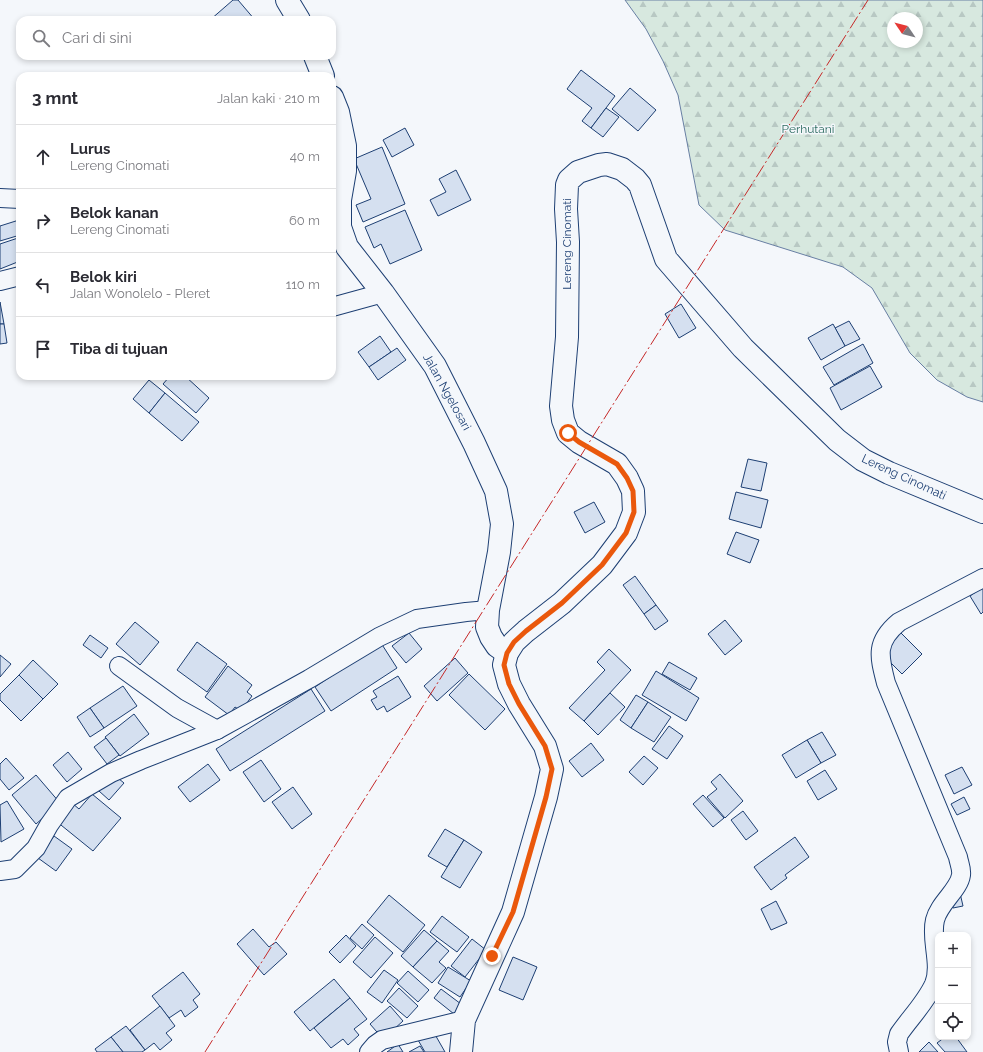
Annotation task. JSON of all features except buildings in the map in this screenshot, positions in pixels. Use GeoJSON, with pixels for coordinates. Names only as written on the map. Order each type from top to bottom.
{"type":"FeatureCollection","features":[{"type":"Feature","properties":{"kind":"main road"},"geometry":{"type":"LineString","coordinates":[[287,0],[297,16]]}},
{"type":"Feature","properties":{"kind":"main road"},"geometry":{"type":"LineString","coordinates":[[317,60],[321,72]]}},
{"type":"Feature","properties":{"kind":"main road","name":"Jalan Ngelosari"},"geometry":{"type":"LineString","coordinates":[[336,107],[345,146],[345,171],[340,200],[340,227],[347,247],[383,293],[435,366],[474,443],[496,491],[502,524],[499,552],[488,610],[487,627],[497,646],[507,653]]}},
{"type":"Feature","properties":{"kind":"main road","name":"Lereng Cinomati"},"geometry":{"type":"LineString","coordinates":[[507,653],[520,636],[562,603],[602,565],[626,533],[634,512],[633,491],[627,478],[617,464],[579,442],[568,433],[563,420],[561,406],[567,337],[567,185],[569,180],[578,172],[599,165],[614,166],[622,169],[635,179],[640,185],[666,259],[743,348],[837,440],[863,460],[889,473],[983,512]]}},
{"type":"Feature","properties":{"kind":"main road"},"geometry":{"type":"LineString","coordinates":[[461,1052],[464,1020],[513,912],[546,797],[552,769],[545,746],[519,704],[509,684],[504,665],[507,653]]}},
{"type":"Feature","properties":{"kind":"street"},"geometry":{"type":"LineString","coordinates":[[0,198],[16,199]]}},
{"type":"Feature","properties":{"kind":"street"},"geometry":{"type":"LineString","coordinates":[[0,281],[16,277]]}},
{"type":"Feature","properties":{"kind":"street"},"geometry":{"type":"LineString","coordinates":[[336,306],[383,293]]}},
{"type":"Feature","properties":{"kind":"street"},"geometry":{"type":"LineString","coordinates":[[899,1052],[897,1042],[898,1034],[930,992],[936,978],[934,922],[939,908],[957,884],[961,876],[961,867],[886,683],[881,664],[880,652],[882,641],[889,630],[899,622],[983,578]]}},
{"type":"Feature","properties":{"kind":"street"},"geometry":{"type":"LineString","coordinates":[[0,871],[15,869],[36,848],[49,825],[68,798],[111,772],[217,730],[309,679],[379,637],[417,619],[488,610]]}},
{"type":"Feature","properties":{"kind":"street"},"geometry":{"type":"LineString","coordinates":[[119,666],[177,708],[217,730]]}},
{"type":"Feature","properties":{"kind":"street"},"geometry":{"type":"LineString","coordinates":[[369,1052],[382,1040],[464,1020]]}},
{"type":"Feature","properties":{"kind":"green space","name":"Perhutani"},"geometry":{"type":"Polygon","coordinates":[[[625,0],[983,0],[983,402],[967,397],[937,380],[910,353],[872,288],[843,267],[725,230],[699,205],[678,95],[663,61],[646,29],[625,0]]]}},
{"type":"Feature","properties":{"kind":"power"},"geometry":{"type":"LineString","coordinates":[[205,1052],[868,0]]}},
{"type":"Feature","properties":{"kind":"route"},"geometry":{"type":"LineString","coordinates":[[492,956],[513,912],[546,797],[552,769],[545,746],[519,704],[509,684],[504,665],[507,653],[514,642],[562,603],[602,565],[626,533],[634,512],[633,491],[627,478],[617,464],[579,442],[568,433]]}}]}
